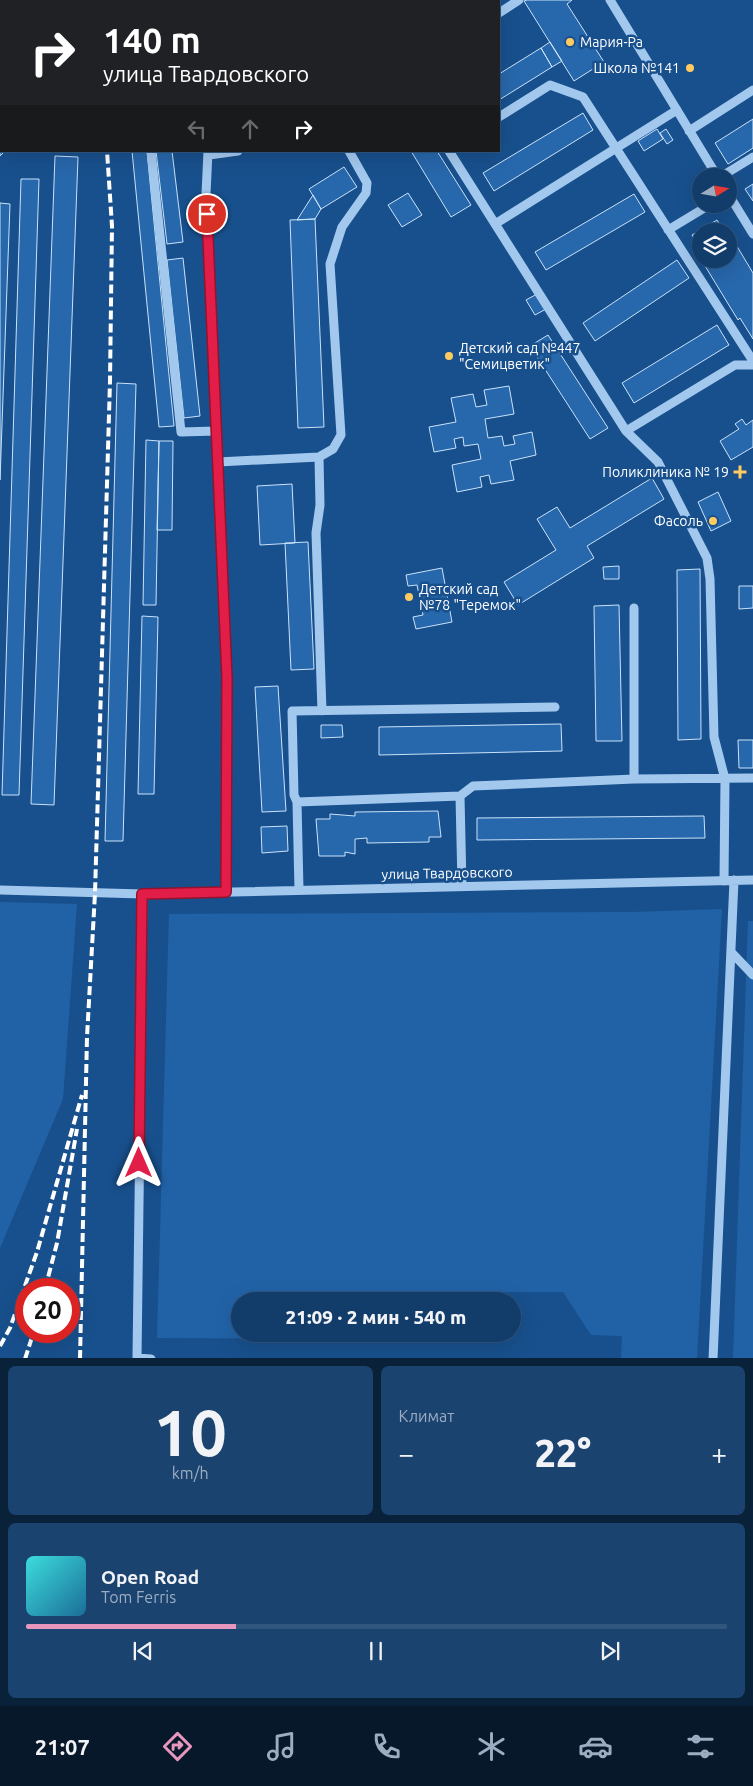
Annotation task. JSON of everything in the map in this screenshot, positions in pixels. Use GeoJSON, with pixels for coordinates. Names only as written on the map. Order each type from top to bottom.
{"type":"FeatureCollection","features":[{"type":"Feature","properties":{"kind":"street"},"geometry":{"type":"LineString","coordinates":[[500,12],[520,0]]}},
{"type":"Feature","properties":{"kind":"street"},"geometry":{"type":"LineString","coordinates":[[610,0],[712,168]]}},
{"type":"Feature","properties":{"kind":"street"},"geometry":{"type":"LineString","coordinates":[[500,117],[550,85],[583,97],[753,361]]}},
{"type":"Feature","properties":{"kind":"street"},"geometry":{"type":"LineString","coordinates":[[689,131],[753,90]]}},
{"type":"Feature","properties":{"kind":"street"},"geometry":{"type":"LineString","coordinates":[[495,224],[677,110]]}},
{"type":"Feature","properties":{"kind":"street"},"geometry":{"type":"LineString","coordinates":[[151,152],[181,432],[216,431]]}},
{"type":"Feature","properties":{"kind":"street"},"geometry":{"type":"LineString","coordinates":[[224,152],[209,153],[206,194],[227,678],[226,892]]}},
{"type":"Feature","properties":{"kind":"street"},"geometry":{"type":"LineString","coordinates":[[218,462],[319,458],[333,449],[341,435],[330,264],[342,226],[366,193],[366,183],[350,152]]}},
{"type":"Feature","properties":{"kind":"street"},"geometry":{"type":"LineString","coordinates":[[450,152],[626,431],[658,462],[707,558],[710,579],[714,737],[725,779],[724,880]]}},
{"type":"Feature","properties":{"kind":"street"},"geometry":{"type":"LineString","coordinates":[[735,168],[753,157]]}},
{"type":"Feature","properties":{"kind":"street"},"geometry":{"type":"LineString","coordinates":[[738,210],[753,234]]}},
{"type":"Feature","properties":{"kind":"street"},"geometry":{"type":"LineString","coordinates":[[668,230],[696,213]]}},
{"type":"Feature","properties":{"kind":"street"},"geometry":{"type":"LineString","coordinates":[[626,431],[735,365],[753,365]]}},
{"type":"Feature","properties":{"kind":"street"},"geometry":{"type":"LineString","coordinates":[[319,458],[320,505],[316,533],[322,711]]}},
{"type":"Feature","properties":{"kind":"street"},"geometry":{"type":"LineString","coordinates":[[634,608],[634,779]]}},
{"type":"Feature","properties":{"kind":"street"},"geometry":{"type":"LineString","coordinates":[[299,890],[292,712],[555,707]]}},
{"type":"Feature","properties":{"kind":"street"},"geometry":{"type":"LineString","coordinates":[[297,802],[460,796],[473,786],[634,779],[753,778]]}},
{"type":"Feature","properties":{"kind":"street"},"geometry":{"type":"LineString","coordinates":[[460,796],[462,886]]}},
{"type":"Feature","properties":{"kind":"street"},"geometry":{"type":"LineString","coordinates":[[713,1358],[734,880]]}},
{"type":"Feature","properties":{"kind":"street","name":"улица Твардовского"},"geometry":{"type":"LineString","coordinates":[[0,890],[142,894],[753,880]]}},
{"type":"Feature","properties":{"kind":"street"},"geometry":{"type":"LineString","coordinates":[[142,894],[137,1358],[151,1358]]}},
{"type":"Feature","properties":{"kind":"street"},"geometry":{"type":"LineString","coordinates":[[732,953],[753,975]]}},
{"type":"Feature","properties":{"kind":"shaded area"},"geometry":{"type":"Polygon","coordinates":[[[0,902],[77,904],[63,1099],[0,1248],[0,902]]]}},
{"type":"Feature","properties":{"kind":"shaded area"},"geometry":{"type":"Polygon","coordinates":[[[722,909],[697,1358],[621,1358],[622,1336],[591,1335],[563,1292],[231,1292],[231,1338],[157,1338],[169,914],[631,912],[722,909]]]}},
{"type":"Feature","properties":{"kind":"shaded area"},"geometry":{"type":"Polygon","coordinates":[[[748,921],[753,921],[753,1358],[733,1358],[748,921]]]}},
{"type":"Feature","properties":{"kind":"building"},"geometry":{"type":"Polygon","coordinates":[[[572,0],[567,4],[604,62],[574,81],[524,1],[572,0]]]}},
{"type":"Feature","properties":{"kind":"building"},"geometry":{"type":"Polygon","coordinates":[[[550,42],[562,61],[552,67],[541,48],[550,42]]]}},
{"type":"Feature","properties":{"kind":"building"},"geometry":{"type":"Polygon","coordinates":[[[541,48],[552,67],[500,99],[500,73],[541,48]]]}},
{"type":"Feature","properties":{"kind":"building"},"geometry":{"type":"Polygon","coordinates":[[[583,113],[593,130],[494,191],[483,173],[583,113]]]}},
{"type":"Feature","properties":{"kind":"building"},"geometry":{"type":"Polygon","coordinates":[[[753,119],[753,148],[728,164],[715,143],[753,119]]]}},
{"type":"Feature","properties":{"kind":"building"},"geometry":{"type":"Polygon","coordinates":[[[657,129],[663,139],[644,151],[638,141],[657,129]]]}},
{"type":"Feature","properties":{"kind":"building"},"geometry":{"type":"Polygon","coordinates":[[[666,129],[673,140],[667,144],[660,133],[666,129]]]}},
{"type":"Feature","properties":{"kind":"building"},"geometry":{"type":"Polygon","coordinates":[[[132,152],[147,152],[174,426],[159,427],[132,152]]]}},
{"type":"Feature","properties":{"kind":"building"},"geometry":{"type":"Polygon","coordinates":[[[156,152],[172,152],[183,242],[167,244],[156,152]]]}},
{"type":"Feature","properties":{"kind":"building"},"geometry":{"type":"Polygon","coordinates":[[[412,152],[438,152],[471,205],[451,217],[412,152]]]}},
{"type":"Feature","properties":{"kind":"building"},"geometry":{"type":"Polygon","coordinates":[[[55,156],[78,157],[54,805],[31,804],[55,156]]]}},
{"type":"Feature","properties":{"kind":"building"},"geometry":{"type":"Polygon","coordinates":[[[344,167],[357,187],[321,209],[309,189],[344,167]]]}},
{"type":"Feature","properties":{"kind":"building"},"geometry":{"type":"Polygon","coordinates":[[[21,179],[39,179],[19,795],[2,795],[21,179]]]}},
{"type":"Feature","properties":{"kind":"building"},"geometry":{"type":"Polygon","coordinates":[[[753,184],[753,201],[745,189],[753,184]]]}},
{"type":"Feature","properties":{"kind":"building"},"geometry":{"type":"Polygon","coordinates":[[[408,193],[422,215],[402,227],[388,205],[408,193]]]}},
{"type":"Feature","properties":{"kind":"building"},"geometry":{"type":"Polygon","coordinates":[[[634,194],[645,212],[546,270],[535,252],[634,194]]]}},
{"type":"Feature","properties":{"kind":"building"},"geometry":{"type":"Polygon","coordinates":[[[313,195],[321,209],[315,219],[297,220],[313,195]]]}},
{"type":"Feature","properties":{"kind":"building"},"geometry":{"type":"Polygon","coordinates":[[[0,203],[10,204],[0,480],[0,203]]]}},
{"type":"Feature","properties":{"kind":"building"},"geometry":{"type":"Polygon","coordinates":[[[315,219],[324,427],[298,428],[290,220],[315,219]]]}},
{"type":"Feature","properties":{"kind":"building"},"geometry":{"type":"Polygon","coordinates":[[[737,246],[753,273],[753,339],[740,318],[738,320],[706,268],[737,268],[737,246]]]}},
{"type":"Feature","properties":{"kind":"building"},"geometry":{"type":"Polygon","coordinates":[[[183,258],[200,416],[184,418],[167,260],[183,258]]]}},
{"type":"Feature","properties":{"kind":"building"},"geometry":{"type":"Polygon","coordinates":[[[677,260],[689,278],[595,341],[583,323],[677,260]]]}},
{"type":"Feature","properties":{"kind":"building"},"geometry":{"type":"Polygon","coordinates":[[[537,294],[546,309],[535,315],[526,300],[537,294]]]}},
{"type":"Feature","properties":{"kind":"building"},"geometry":{"type":"Polygon","coordinates":[[[717,325],[729,345],[634,403],[622,383],[717,325]]]}},
{"type":"Feature","properties":{"kind":"building"},"geometry":{"type":"Polygon","coordinates":[[[548,335],[608,428],[590,439],[530,346],[548,335]]]}},
{"type":"Feature","properties":{"kind":"building"},"geometry":{"type":"Polygon","coordinates":[[[117,383],[136,384],[123,841],[105,841],[117,383]]]}},
{"type":"Feature","properties":{"kind":"building"},"geometry":{"type":"Polygon","coordinates":[[[509,386],[514,414],[485,419],[488,438],[502,436],[504,446],[515,444],[513,436],[532,432],[536,455],[510,461],[514,480],[491,484],[489,475],[480,477],[482,487],[457,492],[452,465],[481,459],[478,444],[464,446],[463,437],[454,439],[456,448],[434,452],[429,427],[456,422],[451,398],[473,394],[476,407],[487,405],[484,390],[509,386]]]}},
{"type":"Feature","properties":{"kind":"building"},"geometry":{"type":"Polygon","coordinates":[[[742,419],[746,425],[753,420],[753,447],[731,460],[720,441],[739,429],[735,424],[742,419]]]}},
{"type":"Feature","properties":{"kind":"building"},"geometry":{"type":"Polygon","coordinates":[[[146,440],[159,441],[156,605],[143,605],[146,440]]]}},
{"type":"Feature","properties":{"kind":"building"},"geometry":{"type":"Polygon","coordinates":[[[159,441],[173,441],[172,530],[157,530],[159,441]]]}},
{"type":"Feature","properties":{"kind":"building"},"geometry":{"type":"Polygon","coordinates":[[[652,478],[664,499],[587,546],[594,558],[518,605],[504,582],[556,550],[537,519],[557,507],[570,528],[652,478]]]}},
{"type":"Feature","properties":{"kind":"building"},"geometry":{"type":"Polygon","coordinates":[[[292,484],[295,543],[260,545],[257,486],[292,484]]]}},
{"type":"Feature","properties":{"kind":"building"},"geometry":{"type":"Polygon","coordinates":[[[718,492],[731,521],[711,531],[698,502],[718,492]]]}},
{"type":"Feature","properties":{"kind":"building"},"geometry":{"type":"Polygon","coordinates":[[[308,542],[314,669],[291,670],[285,543],[308,542]]]}},
{"type":"Feature","properties":{"kind":"building"},"geometry":{"type":"Polygon","coordinates":[[[619,566],[619,579],[604,579],[603,567],[619,566]]]}},
{"type":"Feature","properties":{"kind":"building"},"geometry":{"type":"Polygon","coordinates":[[[442,568],[452,622],[416,629],[413,617],[423,615],[417,585],[408,586],[406,575],[442,568]]]}},
{"type":"Feature","properties":{"kind":"building"},"geometry":{"type":"Polygon","coordinates":[[[700,569],[701,739],[678,740],[677,570],[700,569]]]}},
{"type":"Feature","properties":{"kind":"building"},"geometry":{"type":"Polygon","coordinates":[[[739,586],[753,586],[753,608],[739,609],[739,586]]]}},
{"type":"Feature","properties":{"kind":"building"},"geometry":{"type":"Polygon","coordinates":[[[619,605],[622,741],[596,741],[594,606],[619,605]]]}},
{"type":"Feature","properties":{"kind":"building"},"geometry":{"type":"Polygon","coordinates":[[[142,616],[158,617],[154,794],[138,794],[142,616]]]}},
{"type":"Feature","properties":{"kind":"building"},"geometry":{"type":"Polygon","coordinates":[[[278,686],[286,811],[262,812],[255,687],[278,686]]]}},
{"type":"Feature","properties":{"kind":"building"},"geometry":{"type":"Polygon","coordinates":[[[561,724],[562,751],[379,755],[379,727],[561,724]]]}},
{"type":"Feature","properties":{"kind":"building"},"geometry":{"type":"Polygon","coordinates":[[[321,725],[342,725],[343,737],[321,738],[321,725]]]}},
{"type":"Feature","properties":{"kind":"building"},"geometry":{"type":"Polygon","coordinates":[[[738,740],[753,740],[753,768],[739,768],[738,740]]]}},
{"type":"Feature","properties":{"kind":"building"},"geometry":{"type":"Polygon","coordinates":[[[438,811],[441,837],[429,837],[429,842],[367,843],[367,838],[355,839],[355,854],[345,852],[345,856],[319,856],[316,819],[330,819],[330,814],[355,816],[355,812],[438,811]]]}},
{"type":"Feature","properties":{"kind":"building"},"geometry":{"type":"Polygon","coordinates":[[[704,816],[705,838],[477,840],[477,818],[704,816]]]}},
{"type":"Feature","properties":{"kind":"building"},"geometry":{"type":"Polygon","coordinates":[[[287,826],[288,851],[262,853],[261,827],[287,826]]]}},
{"type":"Feature","properties":{"kind":"railway"},"geometry":{"type":"LineString","coordinates":[[80,1358],[87,1037],[95,893],[110,381],[112,226],[107,152]]}},
{"type":"Feature","properties":{"kind":"railway"},"geometry":{"type":"LineString","coordinates":[[0,1346],[10,1328],[37,1252],[82,1095]]}},
{"type":"Feature","properties":{"kind":"railway"},"geometry":{"type":"LineString","coordinates":[[48,1278],[57,1243],[77,1129]]}},
{"type":"Feature","properties":{"kind":"railway"},"geometry":{"type":"LineString","coordinates":[[25,1358],[30,1343]]}},
{"type":"Feature","properties":{"kind":"place","name":"Мария-Ра"},"geometry":{"type":"Point","coordinates":[570,42]}},
{"type":"Feature","properties":{"kind":"place","name":"Школа №141"},"geometry":{"type":"Point","coordinates":[690,68]}},
{"type":"Feature","properties":{"kind":"place","name":"Детский сад №447 \"Семицветик\""},"geometry":{"type":"Point","coordinates":[449,356]}},
{"type":"Feature","properties":{"kind":"place","name":"Поликлиника № 19"},"geometry":{"type":"Point","coordinates":[740,472]}},
{"type":"Feature","properties":{"kind":"place","name":"Фасоль"},"geometry":{"type":"Point","coordinates":[713,521]}},
{"type":"Feature","properties":{"kind":"place","name":"Детский сад №78 \"Теремок\""},"geometry":{"type":"Point","coordinates":[409,597]}},
{"type":"Feature","properties":{"kind":"route"},"geometry":{"type":"LineString","coordinates":[[139,1163],[142,894],[226,892],[227,678],[207,214]]}}]}
